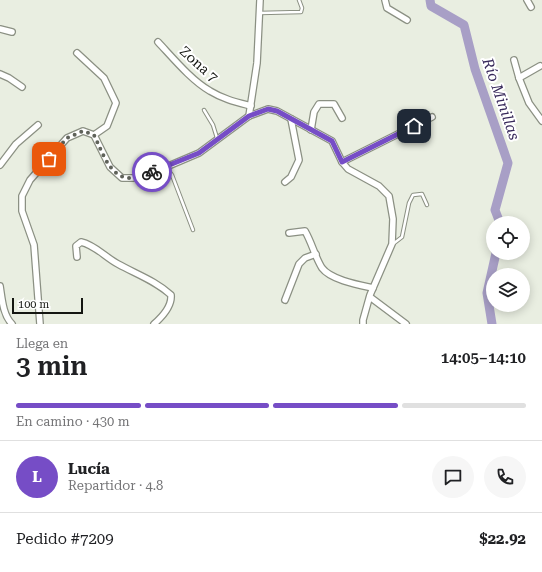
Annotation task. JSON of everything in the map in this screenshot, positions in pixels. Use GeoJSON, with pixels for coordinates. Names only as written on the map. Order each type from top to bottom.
{"type":"FeatureCollection","features":[{"type":"Feature","properties":{"kind":"street"},"geometry":{"type":"LineString","coordinates":[[249,116],[257,62],[260,0]]}},
{"type":"Feature","properties":{"kind":"street"},"geometry":{"type":"LineString","coordinates":[[385,0],[387,8],[407,20]]}},
{"type":"Feature","properties":{"kind":"street"},"geometry":{"type":"LineString","coordinates":[[527,0],[531,7]]}},
{"type":"Feature","properties":{"kind":"street"},"geometry":{"type":"LineString","coordinates":[[0,29],[12,32]]}},
{"type":"Feature","properties":{"kind":"street","name":"Zona 7"},"geometry":{"type":"LineString","coordinates":[[158,42],[185,71],[208,90],[225,99],[251,106]]}},
{"type":"Feature","properties":{"kind":"street"},"geometry":{"type":"LineString","coordinates":[[77,53],[104,78],[116,104],[107,126],[94,135]]}},
{"type":"Feature","properties":{"kind":"street"},"geometry":{"type":"LineString","coordinates":[[514,60],[519,78],[529,103],[542,121]]}},
{"type":"Feature","properties":{"kind":"street"},"geometry":{"type":"LineString","coordinates":[[519,78],[540,66]]}},
{"type":"Feature","properties":{"kind":"street"},"geometry":{"type":"LineString","coordinates":[[0,74],[22,87]]}},
{"type":"Feature","properties":{"kind":"street"},"geometry":{"type":"LineString","coordinates":[[311,130],[314,112],[319,104],[334,104],[342,118]]}},
{"type":"Feature","properties":{"kind":"street"},"geometry":{"type":"LineString","coordinates":[[40,324],[34,245],[22,211],[22,196],[30,180],[67,138],[83,131],[94,135],[110,167],[122,178],[133,178],[166,167],[199,153],[217,138],[249,116],[268,109],[277,111],[332,141],[342,162],[348,169],[380,186],[389,196],[393,219],[392,244],[373,288],[363,324]]}},
{"type":"Feature","properties":{"kind":"street"},"geometry":{"type":"LineString","coordinates":[[342,162],[432,117]]}},
{"type":"Feature","properties":{"kind":"street"},"geometry":{"type":"LineString","coordinates":[[285,182],[291,177],[299,160],[291,119]]}},
{"type":"Feature","properties":{"kind":"street"},"geometry":{"type":"LineString","coordinates":[[0,165],[16,144],[38,125]]}},
{"type":"Feature","properties":{"kind":"street"},"geometry":{"type":"LineString","coordinates":[[289,233],[305,231],[323,269],[331,275],[350,283],[373,288]]}},
{"type":"Feature","properties":{"kind":"street"},"geometry":{"type":"LineString","coordinates":[[77,257],[76,246],[81,242],[89,244],[117,263],[162,286],[171,295],[172,301],[154,324]]}},
{"type":"Feature","properties":{"kind":"street"},"geometry":{"type":"LineString","coordinates":[[285,300],[299,264],[305,258],[316,254]]}},
{"type":"Feature","properties":{"kind":"street"},"geometry":{"type":"LineString","coordinates":[[0,286],[7,317],[12,324]]}},
{"type":"Feature","properties":{"kind":"street"},"geometry":{"type":"LineString","coordinates":[[370,297],[406,324]]}},
{"type":"Feature","properties":{"kind":"lane"},"geometry":{"type":"LineString","coordinates":[[260,13],[301,12],[302,8],[299,0]]}},
{"type":"Feature","properties":{"kind":"lane"},"geometry":{"type":"LineString","coordinates":[[204,110],[216,130],[217,138]]}},
{"type":"Feature","properties":{"kind":"lane"},"geometry":{"type":"LineString","coordinates":[[166,167],[172,175],[193,230]]}},
{"type":"Feature","properties":{"kind":"lane"},"geometry":{"type":"LineString","coordinates":[[392,244],[402,237],[409,203],[413,195],[422,194],[428,205]]}},
{"type":"Feature","properties":{"kind":"waterway","name":"Río Minillas"},"geometry":{"type":"LineString","coordinates":[[430,0],[431,6],[464,25],[475,69],[508,163],[495,210],[497,216]]}},
{"type":"Feature","properties":{"kind":"waterway","name":"Río Minillas"},"geometry":{"type":"LineString","coordinates":[[492,324],[487,293],[494,260]]}},
{"type":"Feature","properties":{"kind":"way so far"},"geometry":{"type":"LineString","coordinates":[[49,159],[67,138],[83,131],[94,135],[110,167],[122,178],[133,178],[152,172]]}},
{"type":"Feature","properties":{"kind":"route"},"geometry":{"type":"LineString","coordinates":[[152,172],[199,153],[249,116],[268,109],[277,111],[332,141],[342,162],[414,126]]}}]}
